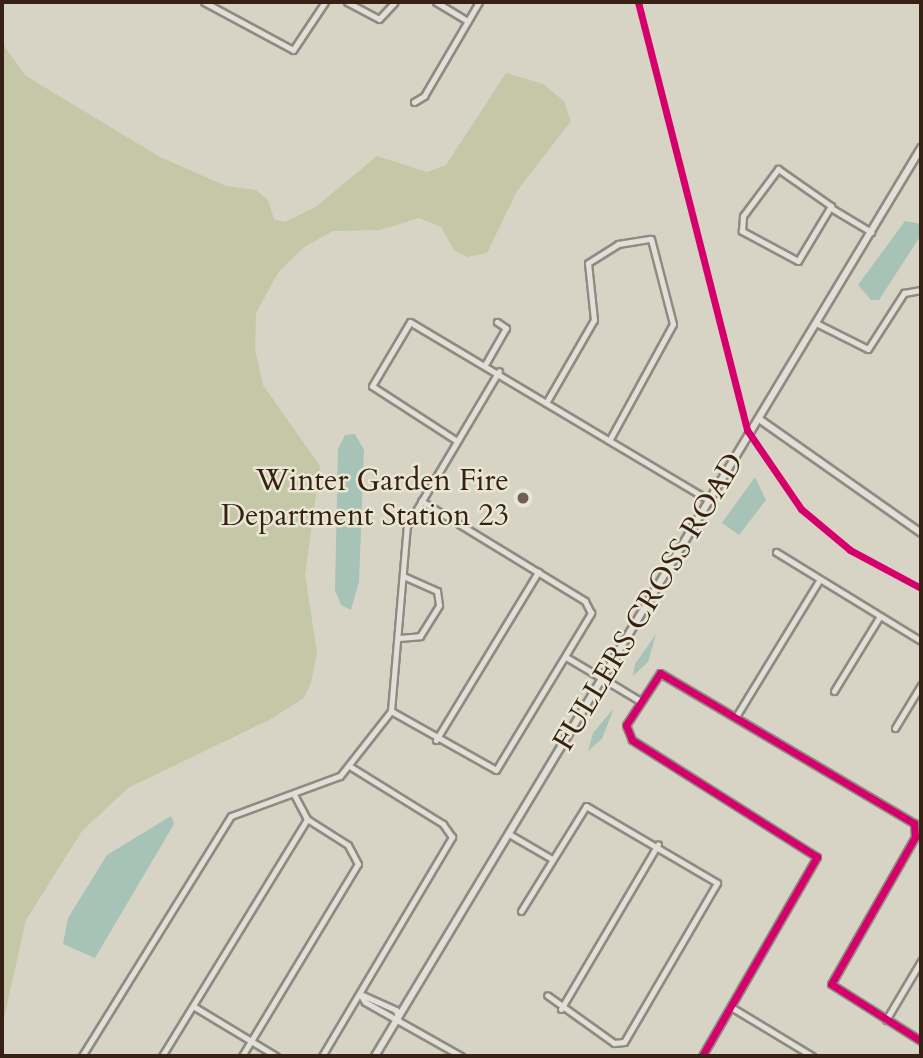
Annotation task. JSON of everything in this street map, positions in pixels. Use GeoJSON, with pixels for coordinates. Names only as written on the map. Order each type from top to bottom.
{"type":"FeatureCollection","features":[{"type":"Feature","properties":{"kind":"street"},"geometry":{"type":"LineString","coordinates":[[204,2],[293,50],[325,2]]}},
{"type":"Feature","properties":{"kind":"street"},"geometry":{"type":"LineString","coordinates":[[347,2],[379,19],[396,2]]}},
{"type":"Feature","properties":{"kind":"street"},"geometry":{"type":"LineString","coordinates":[[436,2],[468,21]]}},
{"type":"Feature","properties":{"kind":"street"},"geometry":{"type":"LineString","coordinates":[[414,102],[424,96],[479,2]]}},
{"type":"Feature","properties":{"kind":"street","name":"FULLERS CROSS ROAD"},"geometry":{"type":"LineString","coordinates":[[375,1056],[921,148]]}},
{"type":"Feature","properties":{"kind":"street"},"geometry":{"type":"LineString","coordinates":[[831,208],[798,261],[742,232],[744,216],[778,169],[826,197],[831,208],[871,232]]}},
{"type":"Feature","properties":{"kind":"street"},"geometry":{"type":"LineString","coordinates":[[545,403],[593,320],[588,262],[618,244],[651,239],[673,324],[609,441]]}},
{"type":"Feature","properties":{"kind":"street"},"geometry":{"type":"LineString","coordinates":[[816,323],[868,349],[904,293],[921,290]]}},
{"type":"Feature","properties":{"kind":"street"},"geometry":{"type":"LineString","coordinates":[[457,441],[375,391],[374,377],[405,325],[414,321],[710,501]]}},
{"type":"Feature","properties":{"kind":"street"},"geometry":{"type":"LineString","coordinates":[[486,363],[506,328],[497,322]]}},
{"type":"Feature","properties":{"kind":"street"},"geometry":{"type":"LineString","coordinates":[[82,1056],[226,821],[294,795],[351,767],[391,711],[407,526],[499,371]]}},
{"type":"Feature","properties":{"kind":"street"},"geometry":{"type":"LineString","coordinates":[[759,419],[921,533]]}},
{"type":"Feature","properties":{"kind":"street"},"geometry":{"type":"LineString","coordinates":[[391,711],[436,740],[496,770],[566,657],[590,608],[538,572],[421,501]]}},
{"type":"Feature","properties":{"kind":"street"},"geometry":{"type":"LineString","coordinates":[[776,552],[921,641]]}},
{"type":"Feature","properties":{"kind":"street"},"geometry":{"type":"LineString","coordinates":[[436,740],[538,572]]}},
{"type":"Feature","properties":{"kind":"street"},"geometry":{"type":"LineString","coordinates":[[399,638],[421,636],[439,605],[437,591],[403,576]]}},
{"type":"Feature","properties":{"kind":"street"},"geometry":{"type":"LineString","coordinates":[[737,715],[820,579]]}},
{"type":"Feature","properties":{"kind":"street"},"geometry":{"type":"LineString","coordinates":[[834,691],[880,615]]}},
{"type":"Feature","properties":{"kind":"street"},"geometry":{"type":"LineString","coordinates":[[566,657],[640,701]]}},
{"type":"Feature","properties":{"kind":"street"},"geometry":{"type":"LineString","coordinates":[[702,1056],[817,857],[632,740],[626,726],[654,677],[668,673],[917,829],[831,976],[836,989],[921,1041]]}},
{"type":"Feature","properties":{"kind":"street"},"geometry":{"type":"LineString","coordinates":[[895,727],[921,685]]}},
{"type":"Feature","properties":{"kind":"street"},"geometry":{"type":"LineString","coordinates":[[322,1056],[452,837],[443,824],[351,767]]}},
{"type":"Feature","properties":{"kind":"street"},"geometry":{"type":"LineString","coordinates":[[242,1056],[358,864],[348,845],[307,819],[294,795]]}},
{"type":"Feature","properties":{"kind":"street"},"geometry":{"type":"LineString","coordinates":[[521,911],[586,806],[659,844],[713,877],[717,888],[624,1042],[561,1009],[547,995]]}},
{"type":"Feature","properties":{"kind":"street"},"geometry":{"type":"LineString","coordinates":[[162,1056],[307,819]]}},
{"type":"Feature","properties":{"kind":"street"},"geometry":{"type":"LineString","coordinates":[[509,834],[552,859]]}},
{"type":"Feature","properties":{"kind":"street"},"geometry":{"type":"LineString","coordinates":[[561,1009],[659,844]]}},
{"type":"Feature","properties":{"kind":"street"},"geometry":{"type":"LineString","coordinates":[[886,1020],[921,961]]}},
{"type":"Feature","properties":{"kind":"street"},"geometry":{"type":"LineString","coordinates":[[360,994],[396,1010],[398,1018],[461,1056]]}},
{"type":"Feature","properties":{"kind":"street"},"geometry":{"type":"LineString","coordinates":[[193,1006],[276,1056]]}},
{"type":"Feature","properties":{"kind":"street"},"geometry":{"type":"LineString","coordinates":[[731,1007],[812,1056]]}},
{"type":"Feature","properties":{"kind":"shaded area"},"geometry":{"type":"Polygon","coordinates":[[[2,43],[26,76],[160,157],[226,186],[256,190],[268,200],[274,219],[285,222],[317,206],[377,156],[427,172],[446,165],[506,73],[543,84],[564,101],[571,121],[517,191],[487,253],[467,257],[454,250],[441,227],[419,218],[380,230],[333,231],[304,247],[278,273],[256,313],[255,349],[263,385],[320,466],[305,575],[317,652],[311,683],[304,698],[269,720],[128,788],[82,831],[26,920],[2,1027],[2,43]]]}},
{"type":"Feature","properties":{"kind":"shaded area"},"geometry":{"type":"Polygon","coordinates":[[[905,221],[921,224],[921,235],[879,300],[871,300],[858,285],[905,221]]]}},
{"type":"Feature","properties":{"kind":"shaded area"},"geometry":{"type":"Polygon","coordinates":[[[355,434],[364,450],[359,582],[351,610],[341,605],[335,590],[338,449],[345,435],[355,434]]]}},
{"type":"Feature","properties":{"kind":"shaded area"},"geometry":{"type":"Polygon","coordinates":[[[755,477],[766,500],[739,535],[722,523],[755,477]]]}},
{"type":"Feature","properties":{"kind":"shaded area"},"geometry":{"type":"Polygon","coordinates":[[[656,634],[648,662],[633,676],[635,664],[656,634]]]}},
{"type":"Feature","properties":{"kind":"shaded area"},"geometry":{"type":"Polygon","coordinates":[[[614,708],[602,739],[588,751],[593,733],[614,708]]]}},
{"type":"Feature","properties":{"kind":"shaded area"},"geometry":{"type":"Polygon","coordinates":[[[171,816],[174,824],[95,958],[63,944],[68,918],[107,855],[171,816]]]}},
{"type":"Feature","properties":{"kind":"cycle path"},"geometry":{"type":"LineString","coordinates":[[638,2],[747,430],[801,509],[850,550],[921,588]]}},
{"type":"Feature","properties":{"kind":"cycle path"},"geometry":{"type":"LineString","coordinates":[[702,1056],[817,857],[632,740],[626,725],[660,673],[914,823],[915,837],[831,984],[921,1041]]}},
{"type":"Feature","properties":{"kind":"place","name":"Winter Garden Fire Department Station 23"},"geometry":{"type":"Point","coordinates":[523,498]}}]}
